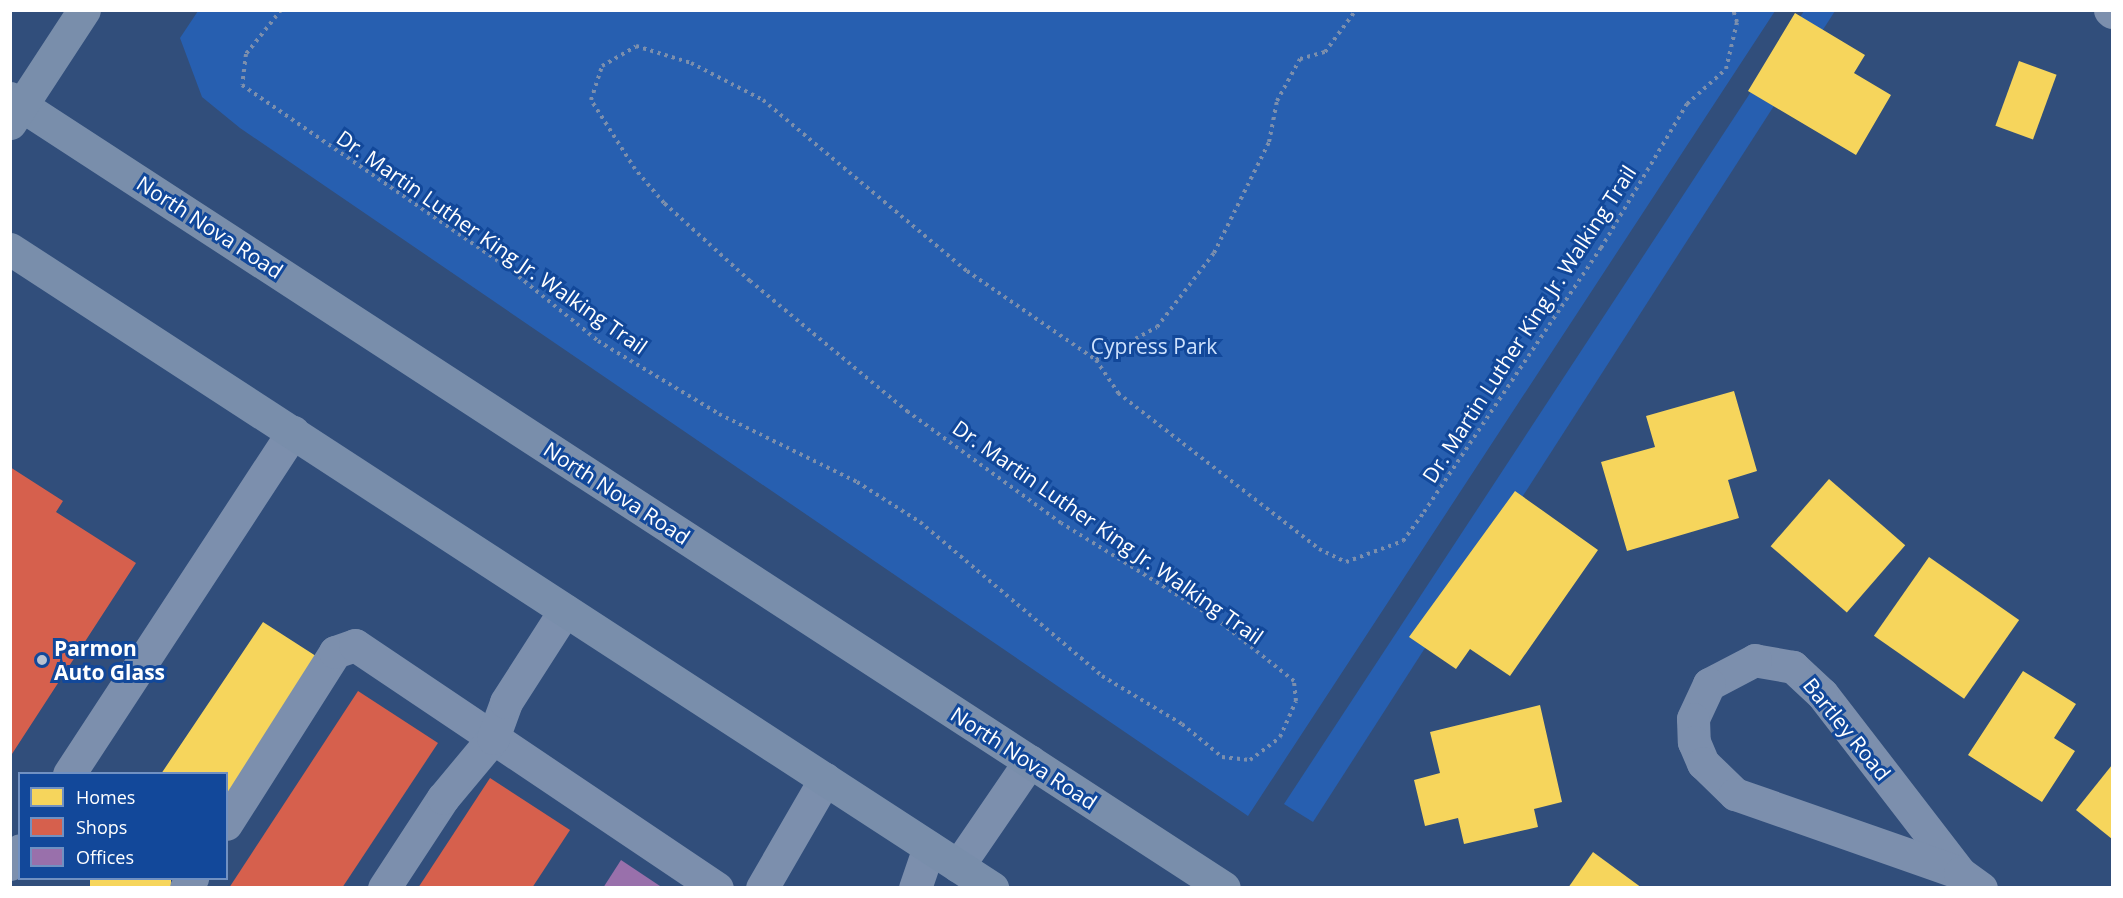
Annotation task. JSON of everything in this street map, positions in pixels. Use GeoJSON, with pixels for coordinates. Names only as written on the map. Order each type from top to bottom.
{"type":"FeatureCollection","features":[{"type":"Feature","properties":{"kind":"main road"},"geometry":{"type":"LineString","coordinates":[[14,109],[84,10]]}},
{"type":"Feature","properties":{"kind":"main road","name":"North Nova Road"},"geometry":{"type":"LineString","coordinates":[[14,109],[1224,888]]}},
{"type":"Feature","properties":{"kind":"main road"},"geometry":{"type":"LineString","coordinates":[[10,249],[992,888]]}},
{"type":"Feature","properties":{"kind":"street"},"geometry":{"type":"LineString","coordinates":[[70,772],[293,432]]}},
{"type":"Feature","properties":{"kind":"street"},"geometry":{"type":"LineString","coordinates":[[384,888],[443,798],[493,738],[506,702],[566,610]]}},
{"type":"Feature","properties":{"kind":"street"},"geometry":{"type":"LineString","coordinates":[[228,821],[335,652],[355,645],[717,888]]}},
{"type":"Feature","properties":{"kind":"street","name":"Bartley Road"},"geometry":{"type":"LineString","coordinates":[[1755,660],[1793,667],[1822,694],[1970,880],[1735,794],[1703,763],[1694,742],[1693,719],[1709,684],[1755,660]]}},
{"type":"Feature","properties":{"kind":"street"},"geometry":{"type":"LineString","coordinates":[[958,866],[1030,761]]}},
{"type":"Feature","properties":{"kind":"street"},"geometry":{"type":"LineString","coordinates":[[762,888],[825,779]]}},
{"type":"Feature","properties":{"kind":"street"},"geometry":{"type":"LineString","coordinates":[[915,888],[930,847]]}},
{"type":"Feature","properties":{"kind":"path","name":"Dr. Martin Luther King Jr. Walking Trail"},"geometry":{"type":"LineString","coordinates":[[281,10],[246,54],[242,85],[507,267],[598,341],[719,414],[858,482],[920,522],[1102,676],[1182,724],[1222,757],[1250,760],[1280,737],[1296,701],[1294,681],[1216,619],[1061,523],[908,412],[750,281],[664,204],[635,168],[591,100],[602,66],[636,46],[691,63],[763,100],[967,271],[1096,360],[1118,393],[1319,549],[1346,562],[1403,541],[1601,248],[1687,104],[1726,69],[1737,22],[1733,10]]}},
{"type":"Feature","properties":{"kind":"path"},"geometry":{"type":"LineString","coordinates":[[1096,360],[1156,327],[1214,253],[1269,142],[1277,101],[1300,59],[1325,52],[1356,10]]}},
{"type":"Feature","properties":{"kind":"green space","name":"Cypress Park"},"geometry":{"type":"Polygon","coordinates":[[[198,11],[1775,11],[1248,816],[240,128],[202,97],[180,38],[198,11]]]}},
{"type":"Feature","properties":{"kind":"green space"},"geometry":{"type":"Polygon","coordinates":[[[1804,11],[1835,11],[1313,822],[1284,804],[1804,11]]]}},
{"type":"Feature","properties":{"kind":"building: Homes"},"geometry":{"type":"Polygon","coordinates":[[[1795,13],[1865,55],[1854,73],[1891,95],[1856,155],[1748,91],[1795,13]]]}},
{"type":"Feature","properties":{"kind":"building: Homes"},"geometry":{"type":"Polygon","coordinates":[[[2019,61],[2057,75],[2033,140],[1995,126],[2019,61]]]}},
{"type":"Feature","properties":{"kind":"building: Homes"},"geometry":{"type":"Polygon","coordinates":[[[1734,391],[1757,471],[1728,480],[1739,518],[1627,551],[1601,462],[1655,447],[1646,416],[1734,391]]]}},
{"type":"Feature","properties":{"kind":"building: Homes"},"geometry":{"type":"Polygon","coordinates":[[[1829,479],[1905,545],[1847,612],[1771,546],[1829,479]]]}},
{"type":"Feature","properties":{"kind":"building: Homes"},"geometry":{"type":"Polygon","coordinates":[[[1515,491],[1598,550],[1510,676],[1470,649],[1456,669],[1409,637],[1515,491]]]}},
{"type":"Feature","properties":{"kind":"building: Homes"},"geometry":{"type":"Polygon","coordinates":[[[1929,557],[2019,620],[1964,699],[1874,636],[1929,557]]]}},
{"type":"Feature","properties":{"kind":"building: Homes"},"geometry":{"type":"Polygon","coordinates":[[[263,622],[319,658],[228,793],[228,772],[162,772],[263,622]]]}},
{"type":"Feature","properties":{"kind":"building: Homes"},"geometry":{"type":"Polygon","coordinates":[[[2023,671],[2076,704],[2054,738],[2075,751],[2042,802],[1968,755],[2023,671]]]}},
{"type":"Feature","properties":{"kind":"building: Homes"},"geometry":{"type":"Polygon","coordinates":[[[1540,705],[1562,802],[1534,809],[1538,827],[1464,844],[1458,818],[1425,826],[1414,780],[1440,773],[1430,732],[1540,705]]]}},
{"type":"Feature","properties":{"kind":"building: Homes"},"geometry":{"type":"Polygon","coordinates":[[[2112,765],[2112,839],[2076,810],[2112,765]]]}},
{"type":"Feature","properties":{"kind":"building: Homes"},"geometry":{"type":"Polygon","coordinates":[[[1593,852],[1642,888],[1568,888],[1593,852]]]}},
{"type":"Feature","properties":{"kind":"building: Homes"},"geometry":{"type":"Polygon","coordinates":[[[90,880],[171,880],[171,888],[90,888],[90,880]]]}},
{"type":"Feature","properties":{"kind":"building: Shops","name":"Parmon Auto Glass"},"geometry":{"type":"Polygon","coordinates":[[[10,467],[63,501],[56,512],[136,563],[10,757],[10,467]]]}},
{"type":"Feature","properties":{"kind":"building: Shops"},"geometry":{"type":"Polygon","coordinates":[[[358,691],[438,743],[342,888],[229,888],[358,691]]]}},
{"type":"Feature","properties":{"kind":"building: Shops"},"geometry":{"type":"Polygon","coordinates":[[[490,778],[570,830],[532,888],[418,888],[490,778]]]}},
{"type":"Feature","properties":{"kind":"building: Offices"},"geometry":{"type":"Polygon","coordinates":[[[621,860],[663,888],[603,888],[621,860]]]}},
{"type":"Feature","properties":{"kind":"place","name":"Parmon Auto Glass"},"geometry":{"type":"Point","coordinates":[42,660]}}]}
